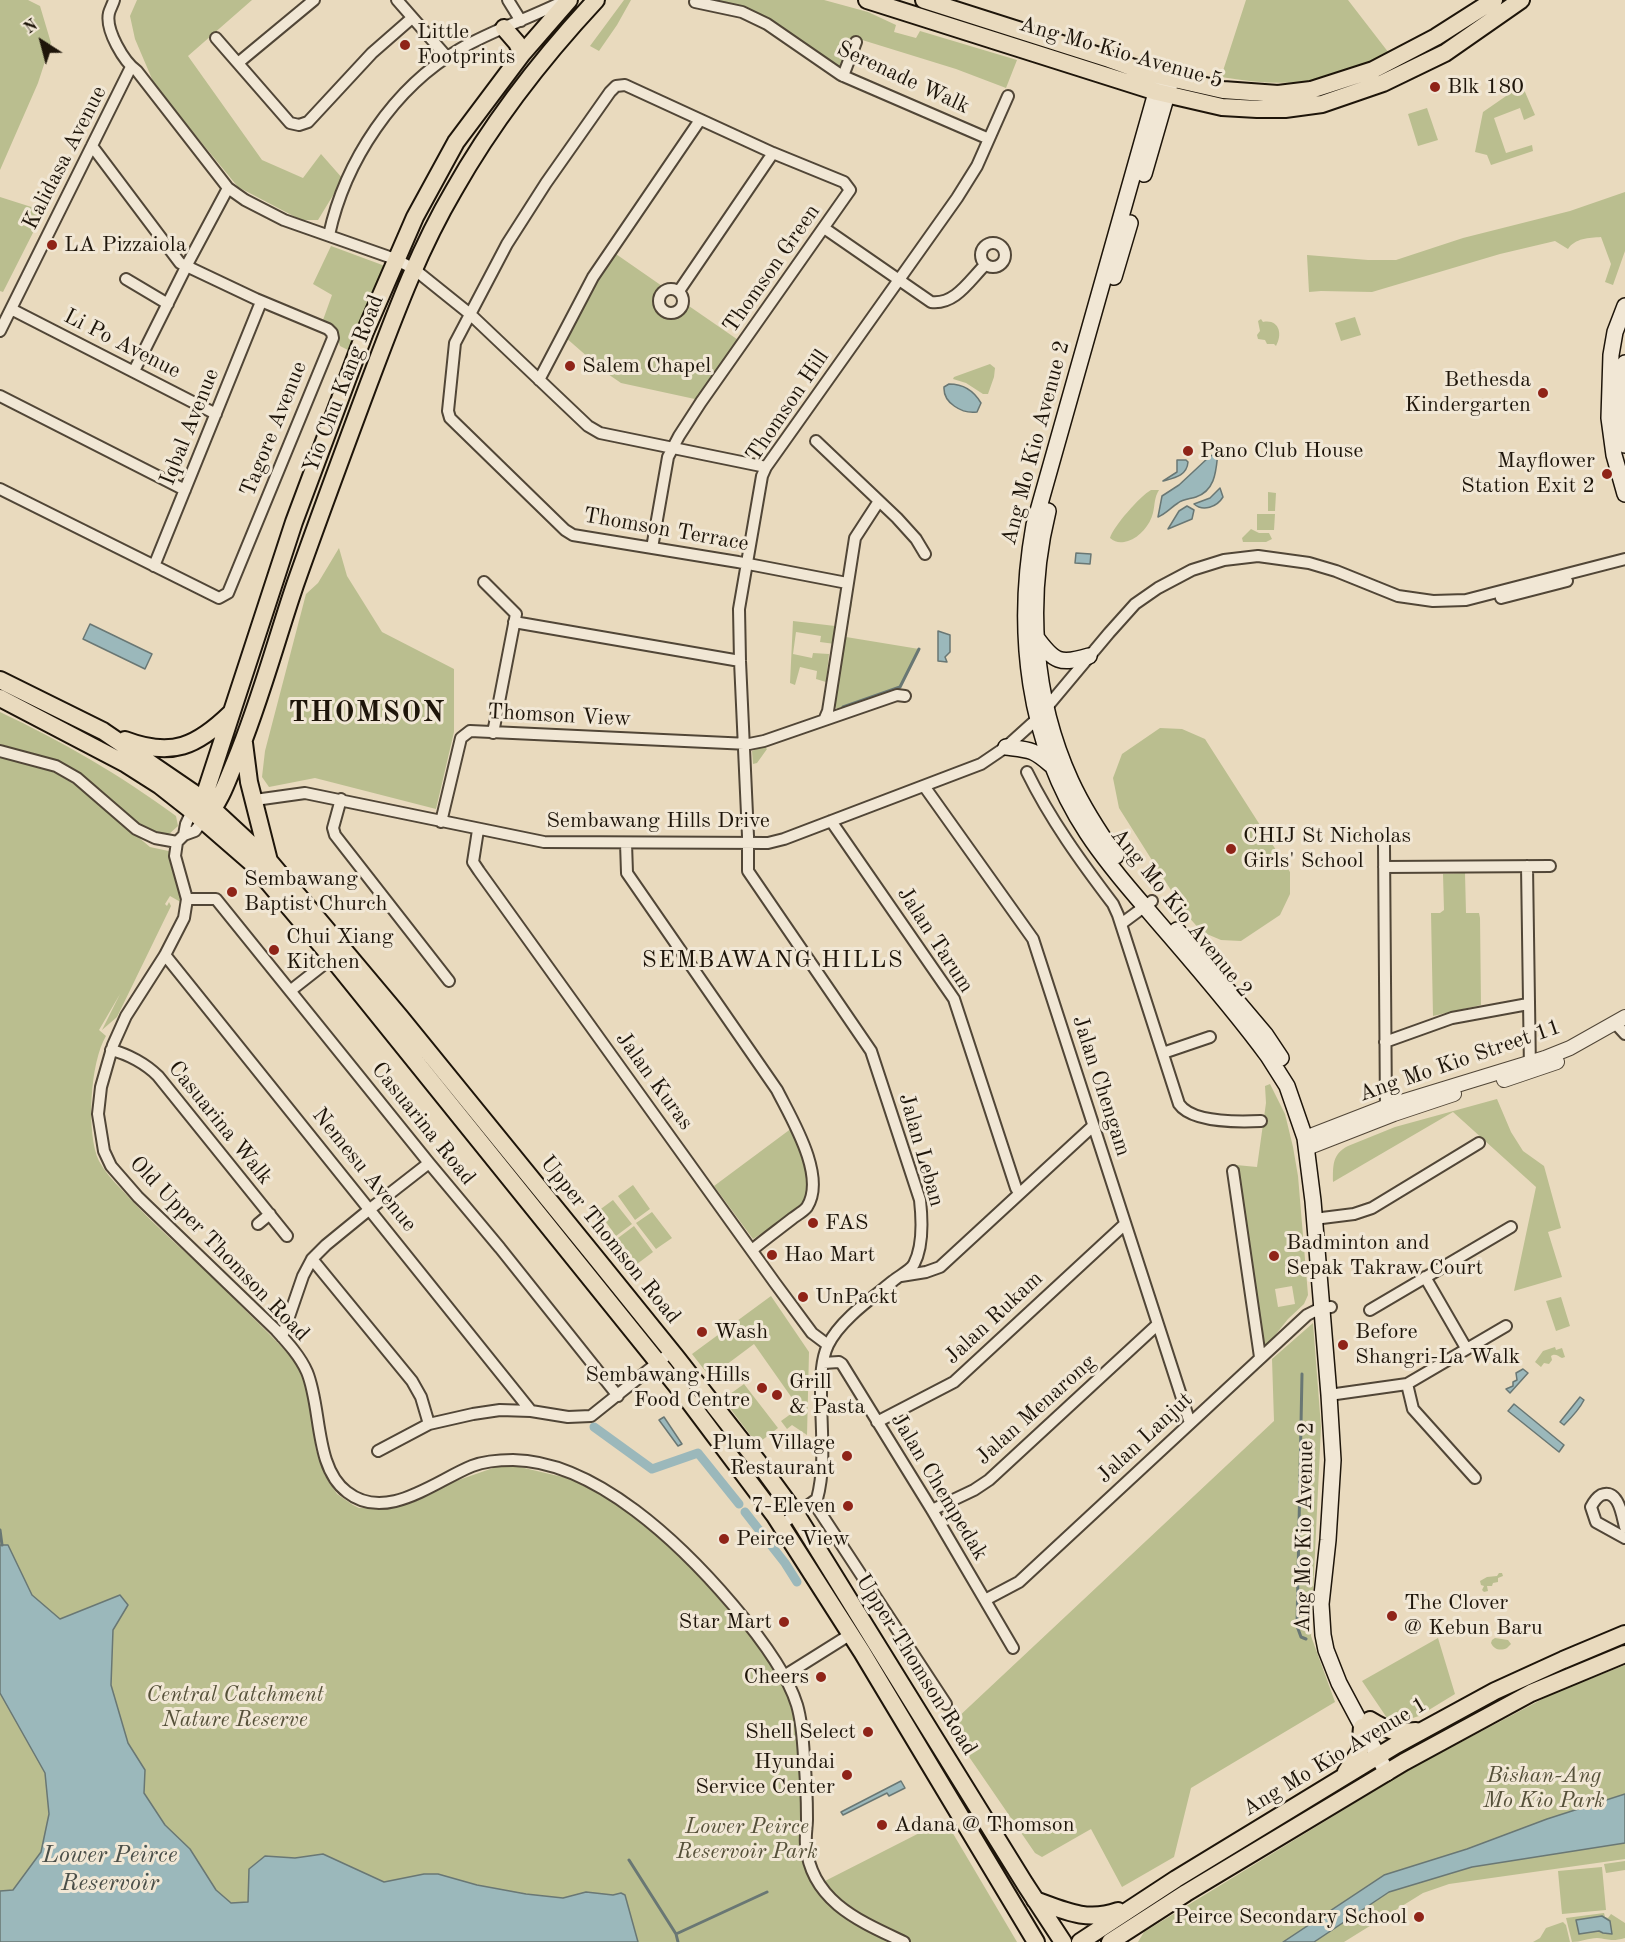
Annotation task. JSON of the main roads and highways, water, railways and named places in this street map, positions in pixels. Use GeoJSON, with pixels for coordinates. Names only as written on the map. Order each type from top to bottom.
{"type":"FeatureCollection","features":[{"type":"Feature","properties":{"kind":"main road","name":"Yio Chu Kang Road"},"geometry":{"type":"LineString","coordinates":[[202,809],[294,522],[360,343],[395,259],[451,150],[522,54],[567,0]]}},
{"type":"Feature","properties":{"kind":"main road","name":"Yio Chu Kang Road"},"geometry":{"type":"LineString","coordinates":[[202,809],[218,801],[244,742],[332,480],[401,297],[414,269],[453,190],[506,109],[543,61],[596,0]]}},
{"type":"Feature","properties":{"kind":"main road","name":"Ang Mo Kio Avenue 5"},"geometry":{"type":"LineString","coordinates":[[867,0],[1164,86],[1278,94],[1311,90],[1373,70],[1436,38],[1494,0]]}},
{"type":"Feature","properties":{"kind":"main road","name":"Ang Mo Kio Avenue 5"},"geometry":{"type":"LineString","coordinates":[[924,0],[1222,107],[1245,109],[1285,109],[1322,104],[1383,83],[1445,53],[1521,0]]}},
{"type":"Feature","properties":{"kind":"main road"},"geometry":{"type":"LineString","coordinates":[[504,28],[517,43],[522,54]]}},
{"type":"Feature","properties":{"kind":"main road","name":"Ang Mo Kio Avenue 2"},"geometry":{"type":"LineString","coordinates":[[1164,86],[1040,501],[1030,548],[1025,607],[1028,676],[1042,714],[1079,796],[1148,904],[1268,1056],[1287,1086],[1310,1142],[1334,1395],[1342,1438],[1342,1481],[1330,1612],[1332,1633],[1344,1671],[1366,1724],[1391,1770]]}},
{"type":"Feature","properties":{"kind":"main road","name":"Ang Mo Kio Avenue 2"},"geometry":{"type":"LineString","coordinates":[[1118,246],[1046,518],[1040,550],[1036,637],[1042,714],[1053,767],[1067,799],[1087,834],[1119,877],[1148,904]]}},
{"type":"Feature","properties":{"kind":"main road"},"geometry":{"type":"LineString","coordinates":[[1625,306],[1615,332],[1611,355],[1609,418],[1614,455],[1625,494]]}},
{"type":"Feature","properties":{"kind":"main road"},"geometry":{"type":"LineString","coordinates":[[1625,363],[1621,411],[1625,445]]}},
{"type":"Feature","properties":{"kind":"main road"},"geometry":{"type":"LineString","coordinates":[[260,628],[270,609],[276,604],[291,599]]}},
{"type":"Feature","properties":{"kind":"main road"},"geometry":{"type":"LineString","coordinates":[[1036,637],[1049,655],[1061,662],[1089,656]]}},
{"type":"Feature","properties":{"kind":"main road","name":"Upper Thomson Road"},"geometry":{"type":"LineString","coordinates":[[0,680],[103,731],[269,861],[781,1525],[851,1634],[1036,1942]]}},
{"type":"Feature","properties":{"kind":"main road","name":"Upper Thomson Road"},"geometry":{"type":"LineString","coordinates":[[0,698],[126,764],[202,809],[253,864],[332,958],[394,1022],[672,1352],[725,1419],[799,1520],[1063,1942]]}},
{"type":"Feature","properties":{"kind":"main road"},"geometry":{"type":"LineString","coordinates":[[103,731],[143,747],[172,748],[204,737],[232,712]]}},
{"type":"Feature","properties":{"kind":"main road"},"geometry":{"type":"LineString","coordinates":[[244,742],[248,775],[269,861]]}},
{"type":"Feature","properties":{"kind":"main road"},"geometry":{"type":"LineString","coordinates":[[1006,747],[1031,750],[1053,767]]}},
{"type":"Feature","properties":{"kind":"main road","name":"Ang Mo Kio Avenue 1"},"geometry":{"type":"LineString","coordinates":[[1080,1942],[1134,1906],[1382,1753],[1495,1691],[1563,1659],[1625,1634]]}},
{"type":"Feature","properties":{"kind":"main road","name":"Ang Mo Kio Avenue 1"},"geometry":{"type":"LineString","coordinates":[[1110,1942],[1391,1770],[1531,1693],[1625,1654]]}},
{"type":"Feature","properties":{"kind":"main road"},"geometry":{"type":"LineString","coordinates":[[1341,1777],[1360,1751],[1366,1724],[1393,1732],[1423,1730]]}},
{"type":"Feature","properties":{"kind":"main road"},"geometry":{"type":"LineString","coordinates":[[1035,1900],[1078,1915],[1103,1917],[1134,1906]]}},
{"type":"Feature","properties":{"kind":"main road"},"geometry":{"type":"LineString","coordinates":[[1124,1942],[1134,1926]]}},
{"type":"Feature","properties":{"kind":"water"},"geometry":{"type":"Polygon","coordinates":[[[949,384],[968,389],[975,395],[981,403],[977,412],[965,411],[950,402],[944,387],[949,384]]]}},
{"type":"Feature","properties":{"kind":"water"},"geometry":{"type":"Polygon","coordinates":[[[1218,452],[1214,479],[1208,490],[1180,502],[1158,517],[1162,496],[1179,485],[1209,457],[1218,452]]]}},
{"type":"Feature","properties":{"kind":"water"},"geometry":{"type":"Polygon","coordinates":[[[1177,460],[1188,462],[1183,473],[1163,481],[1177,472],[1177,460]]]}},
{"type":"Feature","properties":{"kind":"water"},"geometry":{"type":"Polygon","coordinates":[[[1220,488],[1223,497],[1214,506],[1201,508],[1194,504],[1210,498],[1220,488]]]}},
{"type":"Feature","properties":{"kind":"water"},"geometry":{"type":"Polygon","coordinates":[[[1187,506],[1194,510],[1192,519],[1168,529],[1179,511],[1187,506]]]}},
{"type":"Feature","properties":{"kind":"water"},"geometry":{"type":"Polygon","coordinates":[[[1076,553],[1091,554],[1090,564],[1075,563],[1076,553]]]}},
{"type":"Feature","properties":{"kind":"water"},"geometry":{"type":"Polygon","coordinates":[[[90,624],[152,654],[145,669],[83,639],[90,624]]]}},
{"type":"Feature","properties":{"kind":"water"},"geometry":{"type":"Polygon","coordinates":[[[938,631],[950,635],[950,652],[945,657],[947,662],[938,661],[938,631]]]}},
{"type":"Feature","properties":{"kind":"water"},"geometry":{"type":"Polygon","coordinates":[[[1523,1369],[1528,1373],[1510,1393],[1506,1389],[1513,1386],[1513,1382],[1517,1380],[1516,1373],[1523,1369]]]}},
{"type":"Feature","properties":{"kind":"water"},"geometry":{"type":"Polygon","coordinates":[[[1580,1397],[1584,1400],[1582,1404],[1564,1425],[1560,1422],[1580,1397]]]}},
{"type":"Feature","properties":{"kind":"water"},"geometry":{"type":"Polygon","coordinates":[[[1514,1404],[1564,1445],[1559,1452],[1508,1411],[1514,1404]]]}},
{"type":"Feature","properties":{"kind":"water"},"geometry":{"type":"Polygon","coordinates":[[[664,1417],[682,1444],[678,1446],[659,1420],[664,1417]]]}},
{"type":"Feature","properties":{"kind":"water","name":"Lower Peirce Reservoir"},"geometry":{"type":"Polygon","coordinates":[[[0,1545],[8,1545],[32,1595],[60,1619],[120,1595],[128,1605],[113,1630],[111,1685],[128,1743],[145,1770],[144,1793],[165,1825],[190,1849],[216,1890],[231,1903],[248,1902],[249,1869],[265,1856],[295,1858],[323,1854],[384,1882],[424,1874],[438,1874],[477,1885],[563,1898],[586,1892],[613,1895],[621,1893],[625,1895],[638,1942],[0,1942],[0,1891],[13,1890],[41,1852],[49,1814],[45,1773],[0,1693],[0,1545]]]}},
{"type":"Feature","properties":{"kind":"water"},"geometry":{"type":"Polygon","coordinates":[[[901,1781],[905,1788],[889,1796],[887,1793],[843,1815],[841,1812],[901,1781]]]}},
{"type":"Feature","properties":{"kind":"water"},"geometry":{"type":"Polygon","coordinates":[[[1625,1794],[1625,1843],[1472,1867],[1389,1892],[1314,1942],[1283,1942],[1384,1875],[1625,1794]]]}},
{"type":"Feature","properties":{"kind":"water"},"geometry":{"type":"Polygon","coordinates":[[[1602,1916],[1610,1921],[1612,1934],[1599,1931],[1579,1934],[1576,1920],[1602,1916]]]}},
{"type":"Feature","properties":{"kind":"waterway"},"geometry":{"type":"LineString","coordinates":[[843,707],[900,687],[919,649]]}},
{"type":"Feature","properties":{"kind":"waterway"},"geometry":{"type":"LineString","coordinates":[[1302,1374],[1297,1626],[1301,1637],[1306,1639]]}},
{"type":"Feature","properties":{"kind":"waterway"},"geometry":{"type":"LineString","coordinates":[[594,1427],[652,1469],[698,1453],[739,1504]]}},
{"type":"Feature","properties":{"kind":"waterway"},"geometry":{"type":"LineString","coordinates":[[745,1512],[797,1582]]}},
{"type":"Feature","properties":{"kind":"waterway"},"geometry":{"type":"LineString","coordinates":[[0,1530],[2,1545]]}},
{"type":"Feature","properties":{"kind":"waterway"},"geometry":{"type":"LineString","coordinates":[[629,1860],[676,1934]]}},
{"type":"Feature","properties":{"kind":"waterway"},"geometry":{"type":"LineString","coordinates":[[678,1942],[676,1934],[767,1892]]}},
{"type":"Feature","properties":{"kind":"place","name":"Little Footprints"},"geometry":{"type":"Point","coordinates":[405,45]}},
{"type":"Feature","properties":{"kind":"place","name":"Blk 180"},"geometry":{"type":"Point","coordinates":[1435,87]}},
{"type":"Feature","properties":{"kind":"place","name":"LA Pizzaiola"},"geometry":{"type":"Point","coordinates":[52,245]}},
{"type":"Feature","properties":{"kind":"place","name":"Salem Chapel"},"geometry":{"type":"Point","coordinates":[570,366]}},
{"type":"Feature","properties":{"kind":"place","name":"Bethesda Kindergarten"},"geometry":{"type":"Point","coordinates":[1543,393]}},
{"type":"Feature","properties":{"kind":"place","name":"Pano Club House"},"geometry":{"type":"Point","coordinates":[1188,451]}},
{"type":"Feature","properties":{"kind":"place","name":"Mayflower Station Exit 2"},"geometry":{"type":"Point","coordinates":[1607,474]}},
{"type":"Feature","properties":{"kind":"place","name":"CHIJ St Nicholas Girls' School"},"geometry":{"type":"Point","coordinates":[1231,849]}},
{"type":"Feature","properties":{"kind":"place","name":"Sembawang Baptist Church"},"geometry":{"type":"Point","coordinates":[232,892]}},
{"type":"Feature","properties":{"kind":"place","name":"Chui Xiang Kitchen"},"geometry":{"type":"Point","coordinates":[274,950]}},
{"type":"Feature","properties":{"kind":"place","name":"FAS"},"geometry":{"type":"Point","coordinates":[813,1223]}},
{"type":"Feature","properties":{"kind":"place","name":"Hao Mart"},"geometry":{"type":"Point","coordinates":[772,1255]}},
{"type":"Feature","properties":{"kind":"place","name":"Badminton and Sepak Takraw Court"},"geometry":{"type":"Point","coordinates":[1274,1256]}},
{"type":"Feature","properties":{"kind":"place","name":"UnPackt"},"geometry":{"type":"Point","coordinates":[803,1297]}},
{"type":"Feature","properties":{"kind":"place","name":"Wash"},"geometry":{"type":"Point","coordinates":[702,1332]}},
{"type":"Feature","properties":{"kind":"place","name":"Before Shangri-La Walk"},"geometry":{"type":"Point","coordinates":[1343,1345]}},
{"type":"Feature","properties":{"kind":"place","name":"Sembawang Hills Food Centre"},"geometry":{"type":"Point","coordinates":[762,1388]}},
{"type":"Feature","properties":{"kind":"place","name":"Grill & Pasta"},"geometry":{"type":"Point","coordinates":[777,1395]}},
{"type":"Feature","properties":{"kind":"place","name":"Plum Village Restaurant"},"geometry":{"type":"Point","coordinates":[847,1456]}},
{"type":"Feature","properties":{"kind":"place","name":"7-Eleven"},"geometry":{"type":"Point","coordinates":[848,1506]}},
{"type":"Feature","properties":{"kind":"place","name":"Peirce View"},"geometry":{"type":"Point","coordinates":[724,1539]}},
{"type":"Feature","properties":{"kind":"place","name":"The Clover @ Kebun Baru"},"geometry":{"type":"Point","coordinates":[1392,1616]}},
{"type":"Feature","properties":{"kind":"place","name":"Star Mart"},"geometry":{"type":"Point","coordinates":[784,1622]}},
{"type":"Feature","properties":{"kind":"place","name":"Cheers"},"geometry":{"type":"Point","coordinates":[821,1677]}},
{"type":"Feature","properties":{"kind":"place","name":"Shell Select"},"geometry":{"type":"Point","coordinates":[868,1732]}},
{"type":"Feature","properties":{"kind":"place","name":"Hyundai Service Center"},"geometry":{"type":"Point","coordinates":[847,1775]}},
{"type":"Feature","properties":{"kind":"place","name":"Adana @ Thomson"},"geometry":{"type":"Point","coordinates":[882,1825]}},
{"type":"Feature","properties":{"kind":"place","name":"Peirce Secondary School"},"geometry":{"type":"Point","coordinates":[1419,1917]}},
{"type":"Feature","properties":{"kind":"district","name":"THOMSON"},"geometry":{"type":"Point","coordinates":[367,714]}},
{"type":"Feature","properties":{"kind":"district","name":"SEMBAWANG HILLS"},"geometry":{"type":"Point","coordinates":[773,961]}},
{"type":"Feature","properties":{"kind":"park label","name":"Central Catchment Nature Reserve"},"geometry":{"type":"Point","coordinates":[235,1708]}},
{"type":"Feature","properties":{"kind":"park label","name":"Bishan-Ang Mo Kio Park"},"geometry":{"type":"Point","coordinates":[1544,1788]}},
{"type":"Feature","properties":{"kind":"park label","name":"Lower Peirce Reservoir Park"},"geometry":{"type":"Point","coordinates":[747,1840]}}]}
